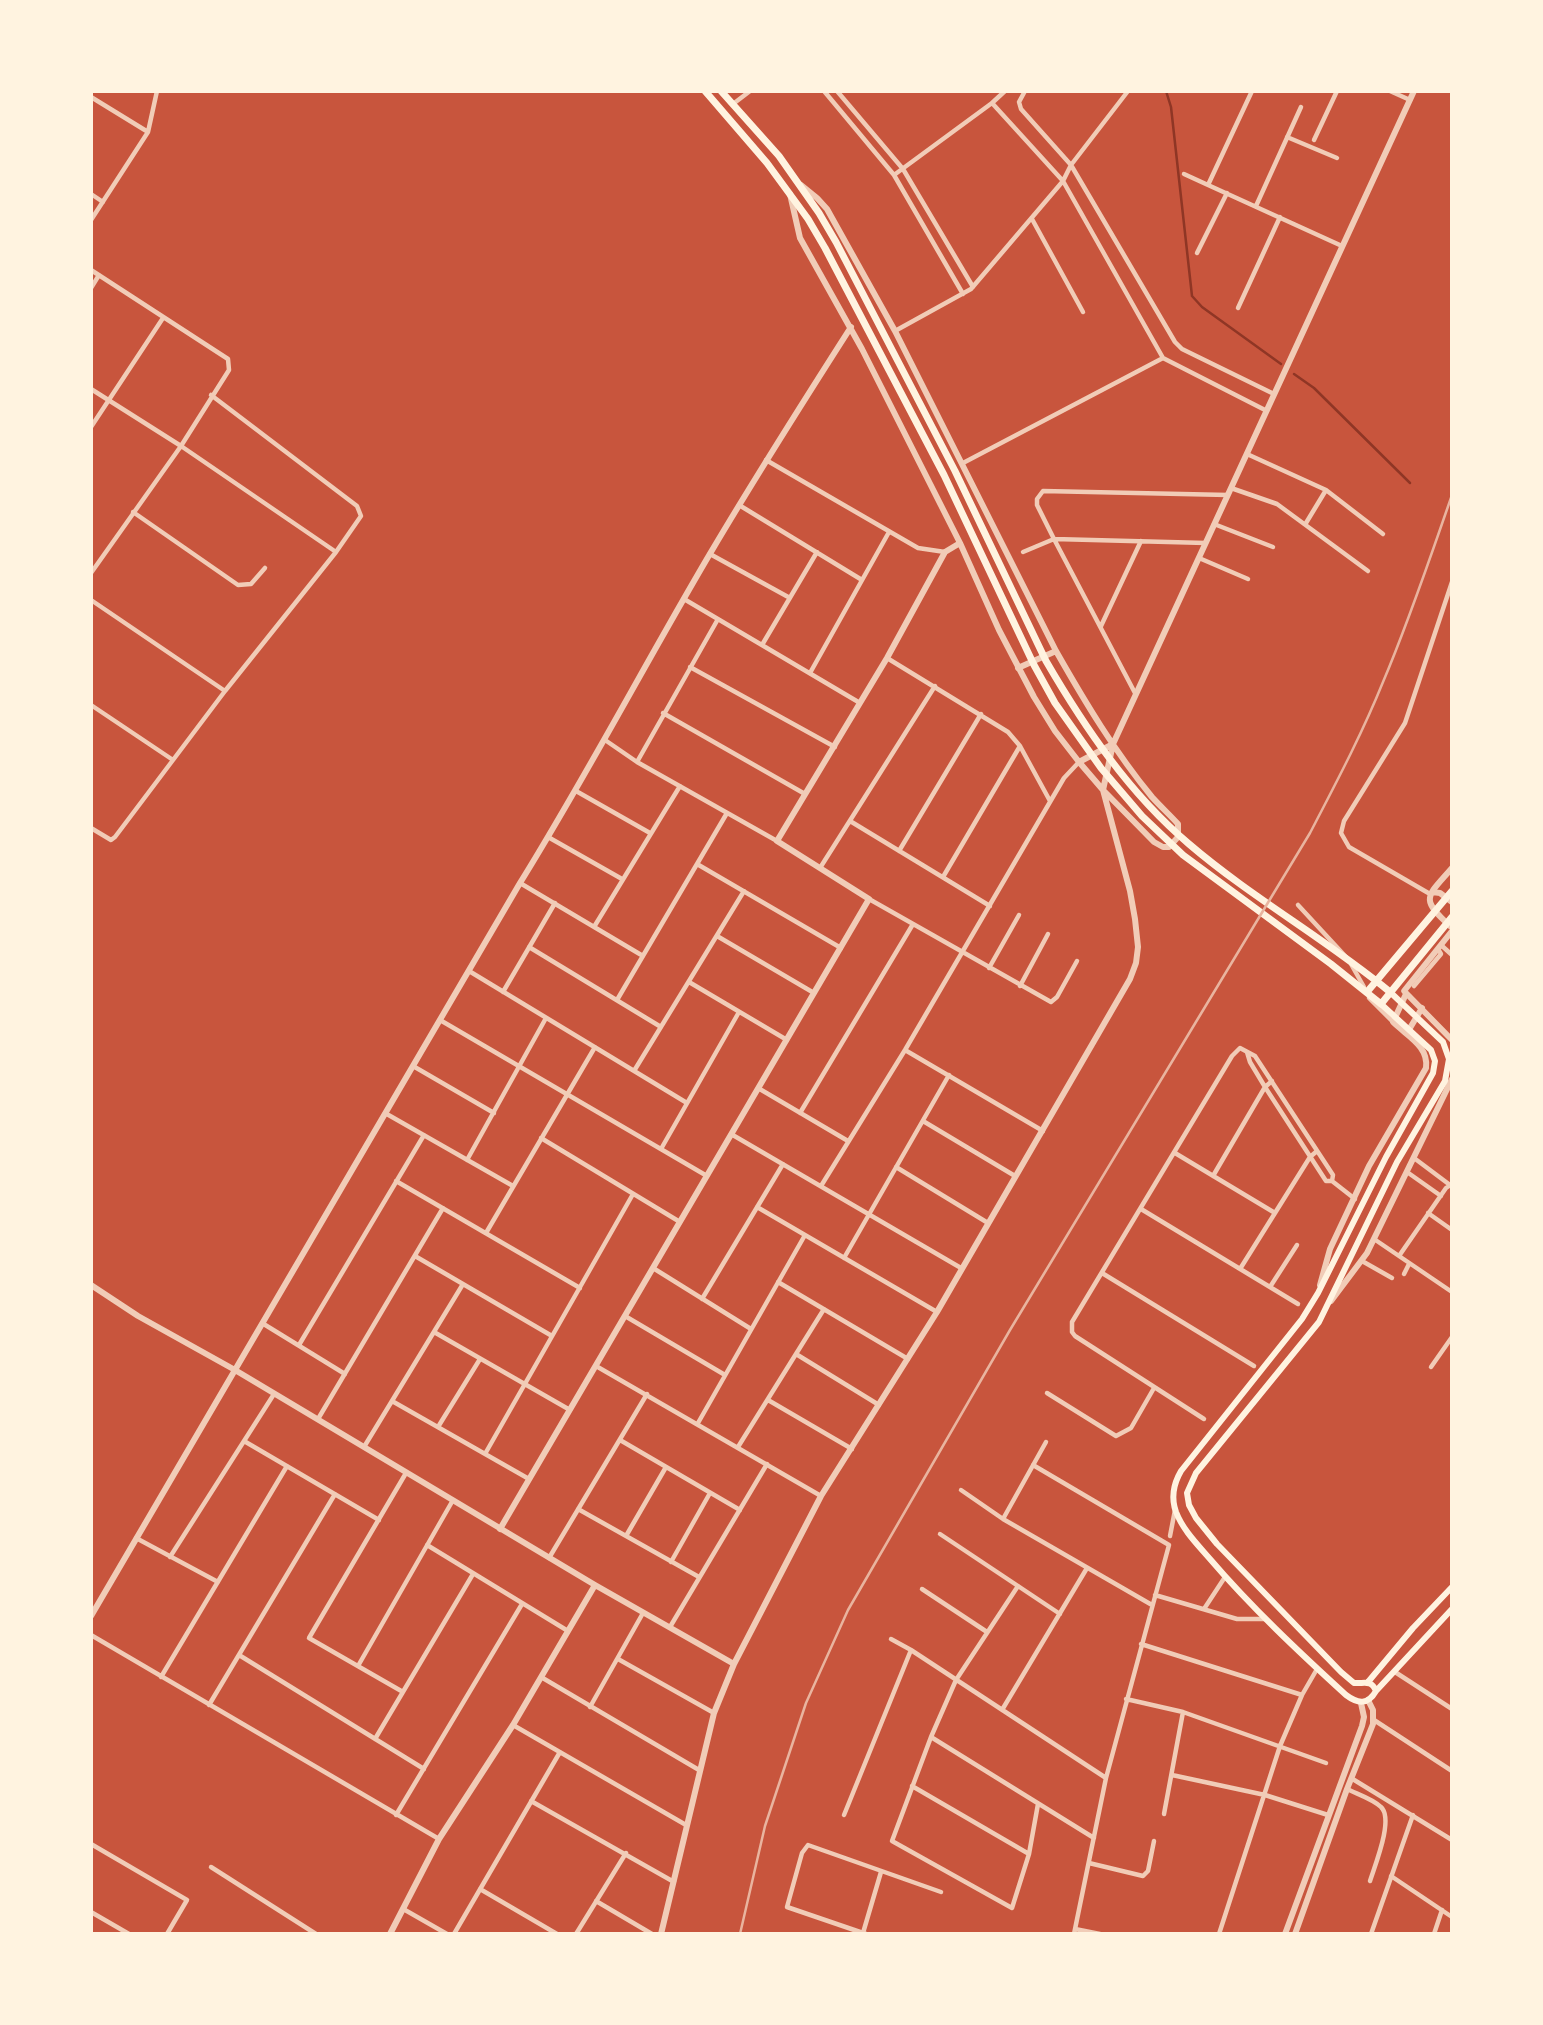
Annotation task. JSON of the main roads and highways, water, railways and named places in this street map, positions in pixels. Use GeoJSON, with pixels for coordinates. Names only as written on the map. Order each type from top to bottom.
{"type":"FeatureCollection","features":[{"type":"Feature","properties":{"kind":"main road"},"geometry":{"type":"LineString","coordinates":[[705,91],[741,131],[789,192],[825,248],[933,453],[1034,665],[1081,741],[1123,795],[1161,836],[1223,886],[1367,992],[1431,1050],[1435,1067],[1318,1293],[1302,1319],[1177,1478],[1174,1494],[1175,1510],[1184,1529],[1225,1577],[1346,1695],[1365,1701],[1452,1609]]}},
{"type":"Feature","properties":{"kind":"main road"},"geometry":{"type":"LineString","coordinates":[[721,91],[800,183],[836,242],[955,471],[1046,661],[1110,760],[1151,808],[1191,846],[1377,981],[1443,1042],[1447,1050],[1448,1069],[1445,1081],[1397,1162],[1329,1304],[1308,1336],[1196,1473],[1187,1493],[1189,1505],[1196,1518],[1217,1544],[1340,1672],[1354,1682],[1368,1682],[1376,1691]]}},
{"type":"Feature","properties":{"kind":"main road"},"geometry":{"type":"LineString","coordinates":[[1367,992],[1452,891]]}},
{"type":"Feature","properties":{"kind":"main road"},"geometry":{"type":"LineString","coordinates":[[1381,1004],[1452,918]]}},
{"type":"Feature","properties":{"kind":"main road"},"geometry":{"type":"LineString","coordinates":[[1231,1407],[1243,1416]]}},
{"type":"Feature","properties":{"kind":"main road"},"geometry":{"type":"LineString","coordinates":[[1368,1682],[1452,1587]]}},
{"type":"Feature","properties":{"kind":"waterway"},"geometry":{"type":"LineString","coordinates":[[1166,91],[1171,107],[1192,296],[1202,307],[1281,364]]}},
{"type":"Feature","properties":{"kind":"waterway"},"geometry":{"type":"LineString","coordinates":[[1294,374],[1314,388],[1410,483]]}},
{"type":"Feature","properties":{"kind":"railway"},"geometry":{"type":"LineString","coordinates":[[740,1934],[765,1826],[806,1703],[848,1610],[1010,1330],[1310,833],[1393,659],[1452,495]]}}]}
